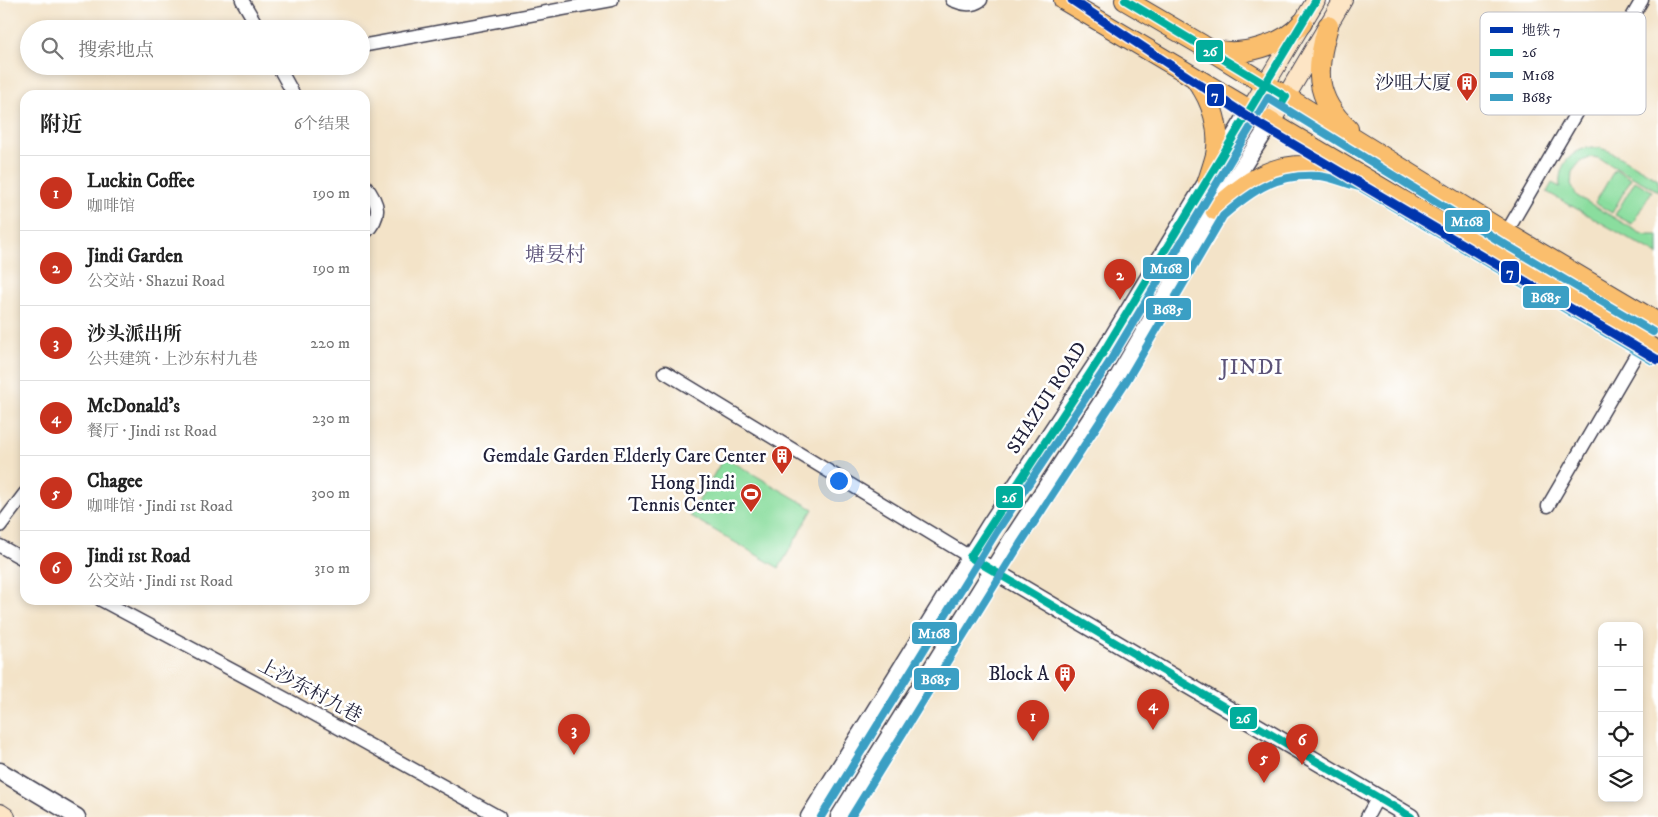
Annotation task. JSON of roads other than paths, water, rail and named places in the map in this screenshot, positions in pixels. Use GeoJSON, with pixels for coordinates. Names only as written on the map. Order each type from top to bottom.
{"type":"FeatureCollection","features":[{"type":"Feature","properties":{"kind":"main road"},"geometry":{"type":"LineString","coordinates":[[1065,0],[1651,348]]}},
{"type":"Feature","properties":{"kind":"main road"},"geometry":{"type":"LineString","coordinates":[[1125,0],[1266,84],[1506,233],[1658,323]]}},
{"type":"Feature","properties":{"kind":"main road","name":"SHAZUI ROAD"},"geometry":{"type":"LineString","coordinates":[[1250,110],[1316,0]]}},
{"type":"Feature","properties":{"kind":"main road"},"geometry":{"type":"LineString","coordinates":[[1270,122],[1343,0]]}},
{"type":"Feature","properties":{"kind":"main road"},"geometry":{"type":"LineString","coordinates":[[1202,45],[1222,52],[1247,51],[1283,38],[1302,23]]}},
{"type":"Feature","properties":{"kind":"main road"},"geometry":{"type":"LineString","coordinates":[[1328,26],[1320,59],[1321,85],[1332,111],[1344,125],[1374,152]]}},
{"type":"Feature","properties":{"kind":"main road"},"geometry":{"type":"LineString","coordinates":[[1194,77],[1203,89],[1209,102],[1216,132],[1216,155],[1208,181]]}},
{"type":"Feature","properties":{"kind":"main road"},"geometry":{"type":"LineString","coordinates":[[1215,210],[1239,189],[1259,176],[1278,169],[1299,166],[1322,166],[1364,178]]}},
{"type":"Feature","properties":{"kind":"main road"},"geometry":{"type":"LineString","coordinates":[[0,813],[6,817]]}},
{"type":"Feature","properties":{"kind":"street"},"geometry":{"type":"LineString","coordinates":[[242,0],[254,20]]}},
{"type":"Feature","properties":{"kind":"street"},"geometry":{"type":"LineString","coordinates":[[370,44],[612,0]]}},
{"type":"Feature","properties":{"kind":"street"},"geometry":{"type":"LineString","coordinates":[[952,0],[969,5],[981,0]]}},
{"type":"Feature","properties":{"kind":"street"},"geometry":{"type":"LineString","coordinates":[[1065,0],[1080,0]]}},
{"type":"Feature","properties":{"kind":"street"},"geometry":{"type":"LineString","coordinates":[[1635,12],[1642,0]]}},
{"type":"Feature","properties":{"kind":"street"},"geometry":{"type":"LineString","coordinates":[[283,75],[291,90]]}},
{"type":"Feature","properties":{"kind":"street","name":"SHAZUI ROAD"},"geometry":{"type":"LineString","coordinates":[[811,816],[970,557],[1098,361],[1250,110]]}},
{"type":"Feature","properties":{"kind":"street"},"geometry":{"type":"LineString","coordinates":[[1506,233],[1575,115]]}},
{"type":"Feature","properties":{"kind":"street"},"geometry":{"type":"LineString","coordinates":[[838,817],[992,570],[1119,375],[1215,210],[1270,122]]}},
{"type":"Feature","properties":{"kind":"street"},"geometry":{"type":"LineString","coordinates":[[370,193],[378,213],[374,224],[370,228]]}},
{"type":"Feature","properties":{"kind":"street"},"geometry":{"type":"LineString","coordinates":[[1548,506],[1651,348]]}},
{"type":"Feature","properties":{"kind":"street"},"geometry":{"type":"LineString","coordinates":[[665,372],[970,557],[1411,817]]}},
{"type":"Feature","properties":{"kind":"street"},"geometry":{"type":"LineString","coordinates":[[0,526],[20,500]]}},
{"type":"Feature","properties":{"kind":"street"},"geometry":{"type":"LineString","coordinates":[[0,546],[20,557]]}},
{"type":"Feature","properties":{"kind":"street","name":"上沙东村九巷"},"geometry":{"type":"LineString","coordinates":[[110,605],[499,817]]}},
{"type":"Feature","properties":{"kind":"street"},"geometry":{"type":"LineString","coordinates":[[0,771],[77,817]]}},
{"type":"Feature","properties":{"kind":"street"},"geometry":{"type":"LineString","coordinates":[[1367,817],[1378,797]]}},
{"type":"Feature","properties":{"kind":"metro line","name":"7"},"geometry":{"type":"LineString","coordinates":[[1072,0],[1259,124],[1658,360]]}},
{"type":"Feature","properties":{"kind":"place","name":"沙咀大厦"},"geometry":{"type":"Point","coordinates":[1467,102]}},
{"type":"Feature","properties":{"kind":"place","name":"Jindi Garden"},"geometry":{"type":"Point","coordinates":[1120,300]}},
{"type":"Feature","properties":{"kind":"place","name":"Gemdale Garden Elderly Care Center"},"geometry":{"type":"Point","coordinates":[782,475]}},
{"type":"Feature","properties":{"kind":"place","name":"Hong Jindi Tennis Center"},"geometry":{"type":"Point","coordinates":[751,513]}},
{"type":"Feature","properties":{"kind":"place","name":"Block A"},"geometry":{"type":"Point","coordinates":[1065,693]}},
{"type":"Feature","properties":{"kind":"place","name":"McDonald's"},"geometry":{"type":"Point","coordinates":[1153,730]}},
{"type":"Feature","properties":{"kind":"place","name":"Luckin Coffee"},"geometry":{"type":"Point","coordinates":[1033,741]}},
{"type":"Feature","properties":{"kind":"place","name":"沙头派出所"},"geometry":{"type":"Point","coordinates":[574,755]}},
{"type":"Feature","properties":{"kind":"place","name":"Jindi 1st Road"},"geometry":{"type":"Point","coordinates":[1302,765]}},
{"type":"Feature","properties":{"kind":"place","name":"Chagee"},"geometry":{"type":"Point","coordinates":[1264,783]}},
{"type":"Feature","properties":{"kind":"district","name":"塘妟村"},"geometry":{"type":"Point","coordinates":[555,255]}},
{"type":"Feature","properties":{"kind":"district","name":"JINDI"},"geometry":{"type":"Point","coordinates":[1252,368]}}]}
